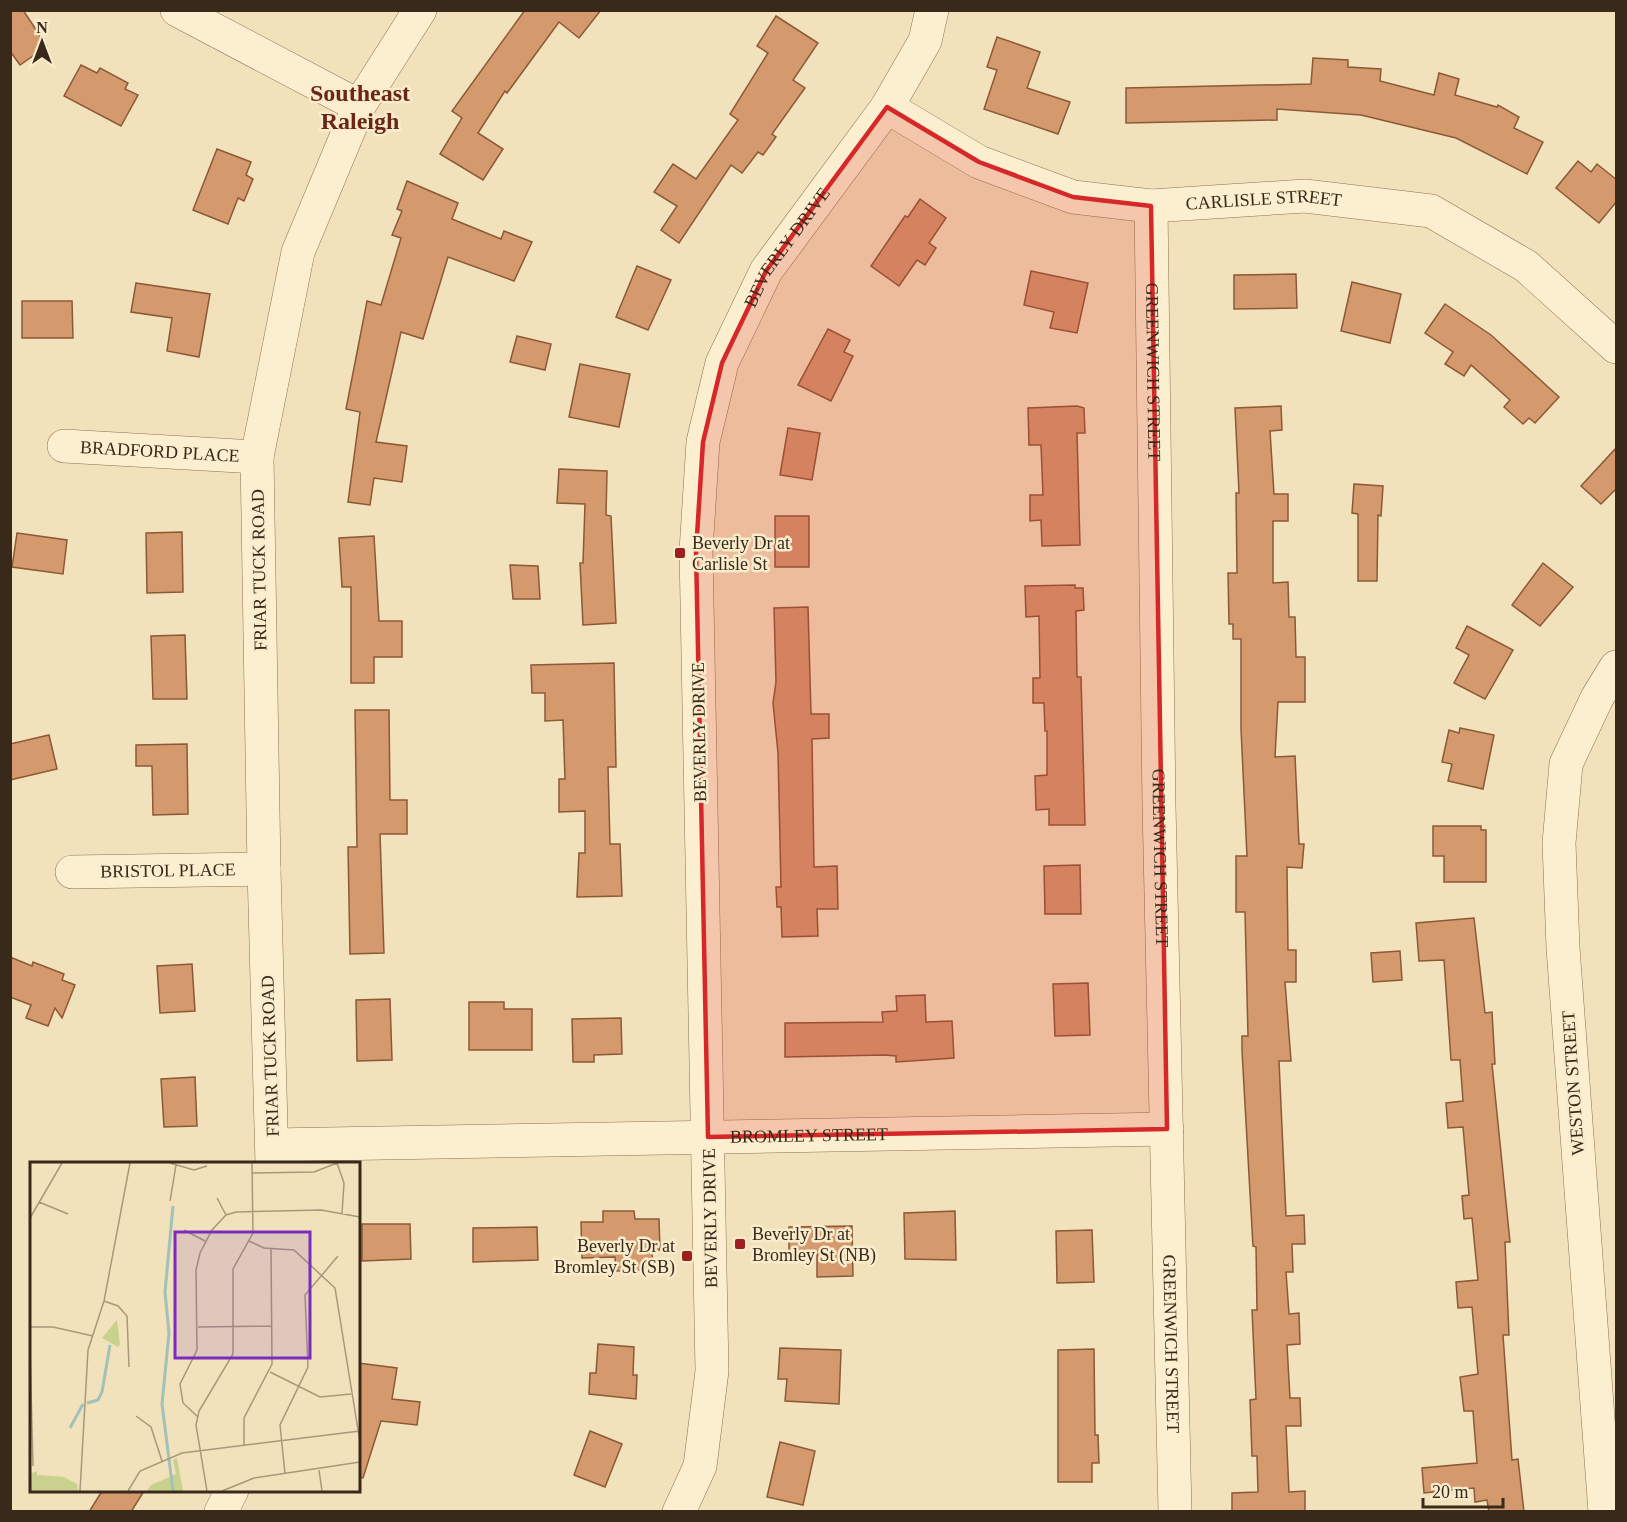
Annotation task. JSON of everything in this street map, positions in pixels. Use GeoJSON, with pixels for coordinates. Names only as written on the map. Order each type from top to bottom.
{"type":"FeatureCollection","features":[{"type":"Feature","properties":{"kind":"street"},"geometry":{"type":"LineString","coordinates":[[177,10],[358,106]]}},
{"type":"Feature","properties":{"kind":"street","name":"FRIAR TUCK ROAD"},"geometry":{"type":"LineString","coordinates":[[272,1154],[264,869],[257,457],[298,252],[358,106],[420,10]]}},
{"type":"Feature","properties":{"kind":"street","name":"BEVERLY DRIVE"},"geometry":{"type":"LineString","coordinates":[[679,1512],[700,1466],[712,1371],[696,551],[703,442],[722,363],[766,271],[887,107],[925,41],[932,10]]}},
{"type":"Feature","properties":{"kind":"street","name":"CARLISLE STREET"},"geometry":{"type":"LineString","coordinates":[[887,107],[989,166],[1073,197],[1151,206],[1305,196],[1431,211],[1526,266],[1617,347]]}},
{"type":"Feature","properties":{"kind":"street","name":"GREENWICH STREET"},"geometry":{"type":"LineString","coordinates":[[1151,206],[1159,805],[1175,1512]]}},
{"type":"Feature","properties":{"kind":"street","name":"BRADFORD PLACE"},"geometry":{"type":"LineString","coordinates":[[64,446],[257,457]]}},
{"type":"Feature","properties":{"kind":"street","name":"WESTON STREET"},"geometry":{"type":"LineString","coordinates":[[1605,1512],[1563,948],[1558,843],[1566,764],[1597,698],[1617,667]]}},
{"type":"Feature","properties":{"kind":"street","name":"BRISTOL PLACE"},"geometry":{"type":"LineString","coordinates":[[72,872],[264,869]]}},
{"type":"Feature","properties":{"kind":"street","name":"BROMLEY STREET"},"geometry":{"type":"LineString","coordinates":[[272,1154],[708,1137],[1167,1129]]}},
{"type":"Feature","properties":{"kind":"street"},"geometry":{"type":"LineString","coordinates":[[221,1512],[231,1492]]}},
{"type":"Feature","properties":{"kind":"highlighted area"},"geometry":{"type":"Polygon","coordinates":[[[887,107],[979,162],[1073,197],[1151,206],[1167,1129],[708,1137],[696,551],[703,442],[722,363],[766,271],[887,107]]]}},
{"type":"Feature","properties":{"kind":"building"},"geometry":{"type":"Polygon","coordinates":[[[10,10],[23,10],[47,46],[20,65],[10,51],[10,10]]]}},
{"type":"Feature","properties":{"kind":"building"},"geometry":{"type":"Polygon","coordinates":[[[525,10],[601,10],[579,38],[559,22],[507,93],[505,91],[478,133],[503,149],[483,180],[440,154],[462,118],[452,111],[525,10]]]}},
{"type":"Feature","properties":{"kind":"building"},"geometry":{"type":"Polygon","coordinates":[[[776,16],[818,43],[793,80],[805,88],[772,134],[776,137],[763,155],[758,152],[742,173],[731,165],[679,243],[661,230],[677,206],[654,192],[673,164],[696,179],[738,120],[730,114],[768,53],[757,46],[776,16]]]}},
{"type":"Feature","properties":{"kind":"building"},"geometry":{"type":"Polygon","coordinates":[[[997,37],[1040,52],[1027,88],[1070,102],[1058,134],[984,109],[997,70],[987,67],[997,37]]]}},
{"type":"Feature","properties":{"kind":"building"},"geometry":{"type":"Polygon","coordinates":[[[1313,58],[1348,60],[1348,67],[1381,69],[1380,81],[1434,95],[1439,73],[1459,79],[1455,95],[1497,107],[1498,105],[1519,117],[1514,128],[1543,142],[1527,174],[1456,138],[1361,115],[1277,109],[1277,120],[1126,123],[1126,88],[1311,84],[1313,58]]]}},
{"type":"Feature","properties":{"kind":"building"},"geometry":{"type":"Polygon","coordinates":[[[81,65],[97,73],[100,68],[128,83],[125,89],[138,95],[121,126],[64,96],[81,65]]]}},
{"type":"Feature","properties":{"kind":"building"},"geometry":{"type":"Polygon","coordinates":[[[217,149],[251,162],[246,175],[253,179],[244,201],[238,198],[228,224],[193,210],[217,149]]]}},
{"type":"Feature","properties":{"kind":"building"},"geometry":{"type":"Polygon","coordinates":[[[1578,161],[1591,172],[1597,164],[1617,180],[1617,201],[1599,223],[1556,188],[1578,161]]]}},
{"type":"Feature","properties":{"kind":"building"},"geometry":{"type":"Polygon","coordinates":[[[407,181],[458,203],[452,219],[501,239],[504,231],[532,242],[514,281],[448,257],[423,339],[401,332],[376,442],[407,446],[402,482],[374,478],[370,505],[348,502],[360,412],[346,409],[367,301],[381,305],[401,238],[392,235],[402,211],[397,209],[407,181]]]}},
{"type":"Feature","properties":{"kind":"building"},"geometry":{"type":"Polygon","coordinates":[[[920,199],[946,218],[929,243],[936,248],[925,265],[917,260],[899,286],[871,266],[905,216],[908,217],[920,199]]]}},
{"type":"Feature","properties":{"kind":"building"},"geometry":{"type":"Polygon","coordinates":[[[637,266],[671,280],[648,330],[616,317],[637,266]]]}},
{"type":"Feature","properties":{"kind":"building"},"geometry":{"type":"Polygon","coordinates":[[[1031,271],[1088,283],[1077,333],[1050,328],[1054,312],[1024,305],[1031,271]]]}},
{"type":"Feature","properties":{"kind":"building"},"geometry":{"type":"Polygon","coordinates":[[[1296,274],[1297,308],[1234,309],[1234,275],[1296,274]]]}},
{"type":"Feature","properties":{"kind":"building"},"geometry":{"type":"Polygon","coordinates":[[[1352,282],[1401,294],[1390,343],[1341,331],[1352,282]]]}},
{"type":"Feature","properties":{"kind":"building"},"geometry":{"type":"Polygon","coordinates":[[[136,283],[210,294],[199,357],[167,351],[172,318],[131,312],[136,283]]]}},
{"type":"Feature","properties":{"kind":"building"},"geometry":{"type":"Polygon","coordinates":[[[22,301],[72,301],[73,338],[22,338],[22,301]]]}},
{"type":"Feature","properties":{"kind":"building"},"geometry":{"type":"Polygon","coordinates":[[[1445,304],[1491,335],[1559,397],[1535,423],[1529,418],[1523,424],[1504,407],[1510,400],[1471,365],[1464,376],[1445,364],[1453,352],[1425,333],[1445,304]]]}},
{"type":"Feature","properties":{"kind":"building"},"geometry":{"type":"Polygon","coordinates":[[[828,329],[850,340],[844,352],[853,356],[831,401],[798,385],[828,329]]]}},
{"type":"Feature","properties":{"kind":"building"},"geometry":{"type":"Polygon","coordinates":[[[517,336],[551,344],[545,370],[510,362],[517,336]]]}},
{"type":"Feature","properties":{"kind":"building"},"geometry":{"type":"Polygon","coordinates":[[[580,364],[630,374],[619,427],[569,417],[580,364]]]}},
{"type":"Feature","properties":{"kind":"building"},"geometry":{"type":"Polygon","coordinates":[[[1077,406],[1084,408],[1085,433],[1077,433],[1080,545],[1042,546],[1041,520],[1030,521],[1030,495],[1043,495],[1041,445],[1029,445],[1028,408],[1077,406]]]}},
{"type":"Feature","properties":{"kind":"building"},"geometry":{"type":"Polygon","coordinates":[[[1281,406],[1282,430],[1270,431],[1274,494],[1288,494],[1288,521],[1273,521],[1273,583],[1288,582],[1289,617],[1295,617],[1296,657],[1305,657],[1305,702],[1278,702],[1275,757],[1295,756],[1299,844],[1304,844],[1302,868],[1287,867],[1288,950],[1296,950],[1296,982],[1285,982],[1291,1061],[1279,1061],[1286,1216],[1304,1215],[1305,1244],[1292,1244],[1293,1272],[1286,1272],[1289,1314],[1299,1313],[1300,1344],[1287,1345],[1290,1398],[1300,1398],[1301,1426],[1286,1426],[1289,1492],[1305,1491],[1305,1512],[1232,1512],[1232,1493],[1258,1492],[1257,1456],[1252,1456],[1250,1400],[1256,1399],[1252,1310],[1257,1310],[1256,1247],[1253,1246],[1242,1051],[1242,1036],[1248,1036],[1245,912],[1236,912],[1236,856],[1247,856],[1241,729],[1241,639],[1233,639],[1233,624],[1229,624],[1228,573],[1237,573],[1236,493],[1239,493],[1235,408],[1281,406]]]}},
{"type":"Feature","properties":{"kind":"building"},"geometry":{"type":"Polygon","coordinates":[[[788,428],[820,433],[812,480],[780,475],[788,428]]]}},
{"type":"Feature","properties":{"kind":"building"},"geometry":{"type":"Polygon","coordinates":[[[1617,447],[1617,488],[1601,504],[1581,486],[1617,447]]]}},
{"type":"Feature","properties":{"kind":"building"},"geometry":{"type":"Polygon","coordinates":[[[559,469],[607,471],[606,515],[611,516],[616,623],[583,625],[580,563],[583,563],[585,504],[557,503],[559,469]]]}},
{"type":"Feature","properties":{"kind":"building"},"geometry":{"type":"Polygon","coordinates":[[[1354,484],[1383,486],[1381,516],[1378,515],[1377,581],[1358,581],[1358,514],[1352,513],[1354,484]]]}},
{"type":"Feature","properties":{"kind":"building"},"geometry":{"type":"Polygon","coordinates":[[[775,516],[809,516],[809,567],[775,567],[775,516]]]}},
{"type":"Feature","properties":{"kind":"building"},"geometry":{"type":"Polygon","coordinates":[[[182,532],[183,592],[147,593],[146,533],[182,532]]]}},
{"type":"Feature","properties":{"kind":"building"},"geometry":{"type":"Polygon","coordinates":[[[17,533],[67,540],[63,574],[12,567],[17,533]]]}},
{"type":"Feature","properties":{"kind":"building"},"geometry":{"type":"Polygon","coordinates":[[[374,536],[379,621],[402,621],[402,657],[374,657],[374,683],[351,683],[351,587],[342,587],[339,538],[374,536]]]}},
{"type":"Feature","properties":{"kind":"building"},"geometry":{"type":"Polygon","coordinates":[[[1543,563],[1573,587],[1540,626],[1512,605],[1543,563]]]}},
{"type":"Feature","properties":{"kind":"building"},"geometry":{"type":"Polygon","coordinates":[[[510,565],[538,566],[540,599],[513,599],[510,565]]]}},
{"type":"Feature","properties":{"kind":"building"},"geometry":{"type":"Polygon","coordinates":[[[1075,585],[1075,588],[1083,588],[1084,610],[1076,611],[1077,677],[1081,677],[1085,825],[1049,825],[1049,809],[1036,810],[1035,776],[1047,775],[1047,731],[1045,731],[1044,703],[1033,703],[1033,678],[1040,678],[1039,616],[1026,617],[1025,586],[1075,585]]]}},
{"type":"Feature","properties":{"kind":"building"},"geometry":{"type":"Polygon","coordinates":[[[808,607],[811,714],[829,714],[829,738],[812,739],[814,867],[837,866],[838,909],[817,909],[818,936],[782,937],[781,907],[777,907],[776,887],[781,887],[778,753],[773,703],[776,682],[774,608],[808,607]]]}},
{"type":"Feature","properties":{"kind":"building"},"geometry":{"type":"Polygon","coordinates":[[[1467,626],[1513,650],[1485,699],[1454,683],[1469,655],[1456,648],[1467,626]]]}},
{"type":"Feature","properties":{"kind":"building"},"geometry":{"type":"Polygon","coordinates":[[[185,635],[187,699],[153,699],[151,636],[185,635]]]}},
{"type":"Feature","properties":{"kind":"building"},"geometry":{"type":"Polygon","coordinates":[[[614,663],[616,767],[608,767],[610,844],[620,844],[622,896],[577,897],[579,853],[585,853],[585,811],[559,812],[559,779],[565,779],[563,720],[545,721],[545,693],[532,693],[531,665],[614,663]]]}},
{"type":"Feature","properties":{"kind":"building"},"geometry":{"type":"Polygon","coordinates":[[[355,710],[389,710],[390,800],[407,800],[407,834],[380,834],[384,953],[350,954],[348,847],[357,847],[355,710]]]}},
{"type":"Feature","properties":{"kind":"building"},"geometry":{"type":"Polygon","coordinates":[[[1460,728],[1494,735],[1483,789],[1448,781],[1452,764],[1442,762],[1449,730],[1459,733],[1460,728]]]}},
{"type":"Feature","properties":{"kind":"building"},"geometry":{"type":"Polygon","coordinates":[[[49,735],[57,769],[10,780],[10,744],[49,735]]]}},
{"type":"Feature","properties":{"kind":"building"},"geometry":{"type":"Polygon","coordinates":[[[187,744],[188,814],[153,815],[152,766],[136,766],[136,745],[187,744]]]}},
{"type":"Feature","properties":{"kind":"building"},"geometry":{"type":"Polygon","coordinates":[[[1433,826],[1481,826],[1481,830],[1486,830],[1486,882],[1444,882],[1444,856],[1433,856],[1433,826]]]}},
{"type":"Feature","properties":{"kind":"building"},"geometry":{"type":"Polygon","coordinates":[[[1080,865],[1081,914],[1045,914],[1044,866],[1080,865]]]}},
{"type":"Feature","properties":{"kind":"building"},"geometry":{"type":"Polygon","coordinates":[[[1474,918],[1485,1013],[1492,1012],[1495,1064],[1492,1064],[1510,1242],[1505,1242],[1509,1335],[1503,1335],[1512,1460],[1518,1459],[1524,1512],[1489,1512],[1487,1500],[1475,1502],[1474,1488],[1424,1493],[1422,1468],[1477,1463],[1473,1411],[1464,1411],[1460,1377],[1478,1374],[1472,1307],[1458,1308],[1456,1282],[1478,1280],[1472,1218],[1464,1219],[1462,1196],[1469,1195],[1463,1127],[1448,1128],[1446,1103],[1463,1101],[1460,1060],[1451,1060],[1444,960],[1419,961],[1416,923],[1474,918]]]}},
{"type":"Feature","properties":{"kind":"building"},"geometry":{"type":"Polygon","coordinates":[[[1400,951],[1402,980],[1373,982],[1371,953],[1400,951]]]}},
{"type":"Feature","properties":{"kind":"building"},"geometry":{"type":"Polygon","coordinates":[[[10,957],[32,966],[33,962],[64,974],[62,980],[75,985],[62,1018],[55,1008],[48,1026],[26,1018],[31,1005],[10,997],[10,957]]]}},
{"type":"Feature","properties":{"kind":"building"},"geometry":{"type":"Polygon","coordinates":[[[192,964],[195,1011],[160,1013],[157,966],[192,964]]]}},
{"type":"Feature","properties":{"kind":"building"},"geometry":{"type":"Polygon","coordinates":[[[1088,983],[1090,1035],[1055,1036],[1053,984],[1088,983]]]}},
{"type":"Feature","properties":{"kind":"building"},"geometry":{"type":"Polygon","coordinates":[[[925,995],[926,1022],[952,1021],[954,1058],[896,1062],[896,1056],[885,1055],[785,1057],[785,1023],[883,1022],[882,1012],[897,1011],[896,996],[925,995]]]}},
{"type":"Feature","properties":{"kind":"building"},"geometry":{"type":"Polygon","coordinates":[[[390,999],[392,1060],[357,1061],[356,1000],[390,999]]]}},
{"type":"Feature","properties":{"kind":"building"},"geometry":{"type":"Polygon","coordinates":[[[469,1002],[504,1002],[504,1009],[532,1009],[532,1050],[469,1050],[469,1002]]]}},
{"type":"Feature","properties":{"kind":"building"},"geometry":{"type":"Polygon","coordinates":[[[621,1018],[622,1054],[594,1055],[594,1062],[573,1062],[572,1019],[621,1018]]]}},
{"type":"Feature","properties":{"kind":"building"},"geometry":{"type":"Polygon","coordinates":[[[195,1077],[197,1126],[164,1127],[161,1079],[195,1077]]]}},
{"type":"Feature","properties":{"kind":"building"},"geometry":{"type":"Polygon","coordinates":[[[603,1211],[634,1211],[635,1219],[659,1219],[660,1250],[652,1250],[653,1270],[616,1271],[615,1257],[582,1258],[581,1222],[603,1222],[603,1211]]]}},
{"type":"Feature","properties":{"kind":"building"},"geometry":{"type":"Polygon","coordinates":[[[955,1211],[956,1260],[905,1259],[904,1213],[955,1211]]]}},
{"type":"Feature","properties":{"kind":"building"},"geometry":{"type":"Polygon","coordinates":[[[362,1224],[410,1224],[411,1259],[362,1261],[362,1224]]]}},
{"type":"Feature","properties":{"kind":"building"},"geometry":{"type":"Polygon","coordinates":[[[852,1226],[853,1276],[817,1277],[817,1251],[789,1252],[789,1227],[852,1226]]]}},
{"type":"Feature","properties":{"kind":"building"},"geometry":{"type":"Polygon","coordinates":[[[537,1227],[538,1260],[473,1262],[473,1228],[537,1227]]]}},
{"type":"Feature","properties":{"kind":"building"},"geometry":{"type":"Polygon","coordinates":[[[1092,1230],[1094,1282],[1057,1283],[1056,1231],[1092,1230]]]}},
{"type":"Feature","properties":{"kind":"building"},"geometry":{"type":"Polygon","coordinates":[[[598,1344],[634,1347],[633,1375],[637,1375],[636,1399],[589,1394],[590,1373],[596,1373],[598,1344]]]}},
{"type":"Feature","properties":{"kind":"building"},"geometry":{"type":"Polygon","coordinates":[[[780,1348],[841,1350],[839,1404],[785,1401],[787,1379],[778,1379],[780,1348]]]}},
{"type":"Feature","properties":{"kind":"building"},"geometry":{"type":"Polygon","coordinates":[[[1094,1349],[1095,1435],[1098,1435],[1099,1463],[1092,1463],[1092,1482],[1058,1482],[1058,1350],[1094,1349]]]}},
{"type":"Feature","properties":{"kind":"building"},"geometry":{"type":"Polygon","coordinates":[[[360,1363],[397,1368],[392,1399],[420,1402],[417,1425],[381,1421],[363,1478],[360,1477],[360,1363]]]}},
{"type":"Feature","properties":{"kind":"building"},"geometry":{"type":"Polygon","coordinates":[[[590,1431],[622,1444],[605,1487],[574,1475],[590,1431]]]}},
{"type":"Feature","properties":{"kind":"building"},"geometry":{"type":"Polygon","coordinates":[[[780,1442],[815,1451],[803,1505],[767,1497],[780,1442]]]}},
{"type":"Feature","properties":{"kind":"building"},"geometry":{"type":"Polygon","coordinates":[[[101,1492],[143,1492],[131,1512],[89,1512],[101,1492]]]}},
{"type":"Feature","properties":{"kind":"place","name":"Beverly Dr at Carlisle St"},"geometry":{"type":"Point","coordinates":[680,553]}},
{"type":"Feature","properties":{"kind":"place","name":"Beverly Dr at Bromley St (NB)"},"geometry":{"type":"Point","coordinates":[740,1244]}},
{"type":"Feature","properties":{"kind":"place","name":"Beverly Dr at Bromley St (SB)"},"geometry":{"type":"Point","coordinates":[687,1256]}},
{"type":"Feature","properties":{"kind":"district","name":"Southeast Raleigh"},"geometry":{"type":"Point","coordinates":[360,107]}}]}
